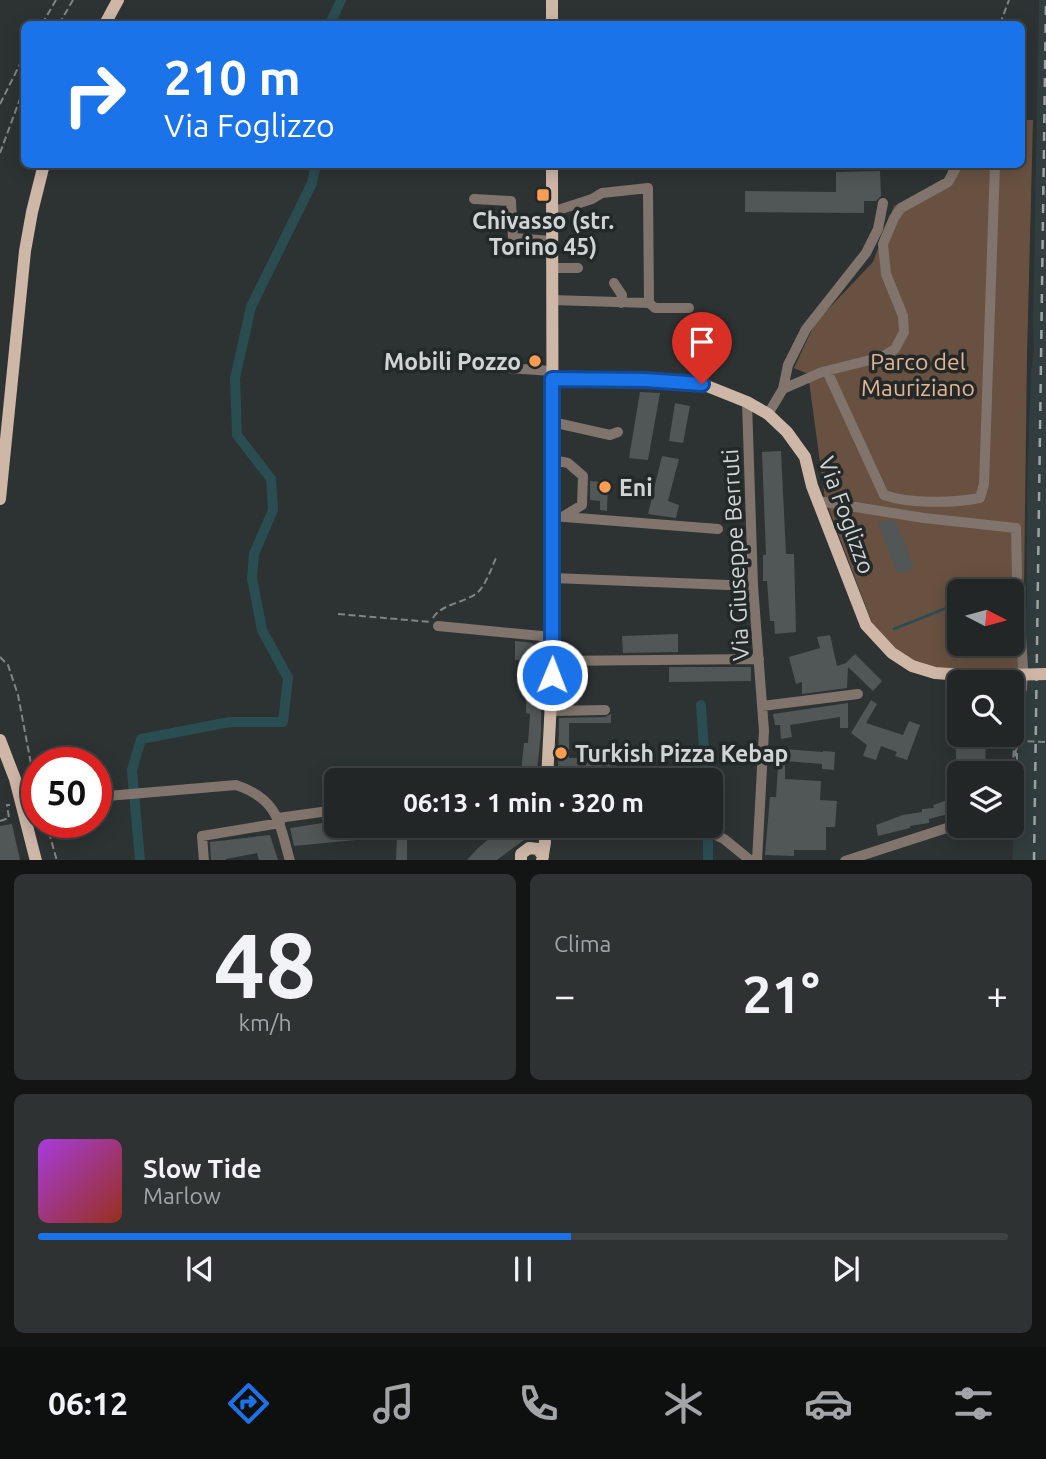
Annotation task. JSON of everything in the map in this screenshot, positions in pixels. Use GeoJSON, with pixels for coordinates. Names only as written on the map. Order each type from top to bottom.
{"type":"FeatureCollection","features":[{"type":"Feature","properties":{"kind":"main road"},"geometry":{"type":"LineString","coordinates":[[107,21],[118,0]]}},
{"type":"Feature","properties":{"kind":"main road"},"geometry":{"type":"LineString","coordinates":[[552,0],[552,21]]}},
{"type":"Feature","properties":{"kind":"main road"},"geometry":{"type":"LineString","coordinates":[[0,499],[25,251],[43,168]]}},
{"type":"Feature","properties":{"kind":"main road"},"geometry":{"type":"LineString","coordinates":[[548,768],[553,578],[558,516],[552,460],[552,168]]}},
{"type":"Feature","properties":{"kind":"main road","name":"Via Foglizzo"},"geometry":{"type":"LineString","coordinates":[[552,375],[702,384],[747,402],[768,414],[787,432],[805,457],[818,501],[866,625],[892,653],[912,666],[935,673],[1046,674]]}},
{"type":"Feature","properties":{"kind":"main road"},"geometry":{"type":"LineString","coordinates":[[0,740],[15,779],[36,860]]}},
{"type":"Feature","properties":{"kind":"main road"},"geometry":{"type":"LineString","coordinates":[[0,760],[15,779]]}},
{"type":"Feature","properties":{"kind":"main road"},"geometry":{"type":"LineString","coordinates":[[521,856],[537,838]]}},
{"type":"Feature","properties":{"kind":"main road"},"geometry":{"type":"LineString","coordinates":[[542,858],[545,838]]}},
{"type":"Feature","properties":{"kind":"main road"},"geometry":{"type":"LineString","coordinates":[[521,856],[538,849],[542,858]]}},
{"type":"Feature","properties":{"kind":"street"},"geometry":{"type":"LineString","coordinates":[[783,389],[827,371],[881,357],[895,349],[904,332],[903,316],[886,274],[883,244],[901,208],[948,182],[956,168]]}},
{"type":"Feature","properties":{"kind":"street"},"geometry":{"type":"LineString","coordinates":[[827,371],[884,495],[898,500],[980,498],[984,484],[995,168]]}},
{"type":"Feature","properties":{"kind":"street"},"geometry":{"type":"LineString","coordinates":[[552,212],[592,199],[601,193],[648,188],[649,303]]}},
{"type":"Feature","properties":{"kind":"street"},"geometry":{"type":"LineString","coordinates":[[474,199],[511,201],[513,238],[552,241]]}},
{"type":"Feature","properties":{"kind":"street"},"geometry":{"type":"LineString","coordinates":[[768,414],[783,389],[788,365],[806,329],[866,253],[878,229],[883,203]]}},
{"type":"Feature","properties":{"kind":"street"},"geometry":{"type":"LineString","coordinates":[[552,268],[578,268]]}},
{"type":"Feature","properties":{"kind":"street"},"geometry":{"type":"LineString","coordinates":[[614,283],[622,295],[621,303]]}},
{"type":"Feature","properties":{"kind":"street"},"geometry":{"type":"LineString","coordinates":[[552,300],[649,303],[655,308],[688,308]]}},
{"type":"Feature","properties":{"kind":"street"},"geometry":{"type":"LineString","coordinates":[[477,366],[552,375]]}},
{"type":"Feature","properties":{"kind":"street","name":"Via Giuseppe Berruti"},"geometry":{"type":"LineString","coordinates":[[747,402],[753,586],[764,731],[757,860]]}},
{"type":"Feature","properties":{"kind":"street"},"geometry":{"type":"LineString","coordinates":[[552,422],[610,435],[618,432]]}},
{"type":"Feature","properties":{"kind":"street"},"geometry":{"type":"LineString","coordinates":[[552,460],[568,463],[583,476],[582,505],[558,516]]}},
{"type":"Feature","properties":{"kind":"street"},"geometry":{"type":"LineString","coordinates":[[818,501],[924,519],[1016,528],[1023,670]]}},
{"type":"Feature","properties":{"kind":"street"},"geometry":{"type":"LineString","coordinates":[[558,516],[718,529]]}},
{"type":"Feature","properties":{"kind":"street"},"geometry":{"type":"LineString","coordinates":[[553,578],[753,586]]}},
{"type":"Feature","properties":{"kind":"street"},"geometry":{"type":"LineString","coordinates":[[435,624],[552,637]]}},
{"type":"Feature","properties":{"kind":"street"},"geometry":{"type":"LineString","coordinates":[[552,661],[759,659]]}},
{"type":"Feature","properties":{"kind":"street"},"geometry":{"type":"LineString","coordinates":[[762,706],[858,694]]}},
{"type":"Feature","properties":{"kind":"street"},"geometry":{"type":"LineString","coordinates":[[551,711],[605,710]]}},
{"type":"Feature","properties":{"kind":"street"},"geometry":{"type":"LineString","coordinates":[[112,795],[236,785],[251,790],[264,798],[279,821],[290,860]]}},
{"type":"Feature","properties":{"kind":"street"},"geometry":{"type":"LineString","coordinates":[[204,860],[201,836],[324,812]]}},
{"type":"Feature","properties":{"kind":"street"},"geometry":{"type":"LineString","coordinates":[[845,860],[947,828]]}},
{"type":"Feature","properties":{"kind":"street"},"geometry":{"type":"LineString","coordinates":[[722,838],[751,860]]}},
{"type":"Feature","properties":{"kind":"path"},"geometry":{"type":"LineString","coordinates":[[44,21],[55,0]]}},
{"type":"Feature","properties":{"kind":"path"},"geometry":{"type":"LineString","coordinates":[[62,21],[73,0]]}},
{"type":"Feature","properties":{"kind":"path"},"geometry":{"type":"LineString","coordinates":[[1001,21],[1009,0]]}},
{"type":"Feature","properties":{"kind":"path"},"geometry":{"type":"LineString","coordinates":[[0,104],[21,62]]}},
{"type":"Feature","properties":{"kind":"path"},"geometry":{"type":"LineString","coordinates":[[0,153],[21,96]]}},
{"type":"Feature","properties":{"kind":"path"},"geometry":{"type":"LineString","coordinates":[[338,614],[435,624],[433,617],[437,611],[478,592],[496,558]]}},
{"type":"Feature","properties":{"kind":"path"},"geometry":{"type":"LineString","coordinates":[[0,657],[8,665],[18,695],[28,747]]}},
{"type":"Feature","properties":{"kind":"path"},"geometry":{"type":"LineString","coordinates":[[1017,761],[1017,741],[1046,743]]}},
{"type":"Feature","properties":{"kind":"path"},"geometry":{"type":"LineString","coordinates":[[1013,761],[1016,744],[1016,761]]}},
{"type":"Feature","properties":{"kind":"path"},"geometry":{"type":"LineString","coordinates":[[51,838],[57,860]]}},
{"type":"Feature","properties":{"kind":"shaded area"},"geometry":{"type":"Polygon","coordinates":[[[1039,0],[1046,0],[1046,860],[1012,860],[1014,838],[1024,838],[1024,761],[1018,761],[1018,747],[1024,747],[1027,493],[1034,348],[1039,0]]]}},
{"type":"Feature","properties":{"kind":"green space","name":"Parco del Mauriziano"},"geometry":{"type":"Polygon","coordinates":[[[1025,120],[1033,120],[1024,590],[1024,579],[947,579],[947,656],[1021,656],[1020,669],[945,672],[906,659],[872,623],[825,499],[808,374],[794,368],[815,323],[873,262],[894,206],[946,180],[948,168],[1025,168],[1025,120]]]}},
{"type":"Feature","properties":{"kind":"building"},"geometry":{"type":"Polygon","coordinates":[[[880,171],[881,196],[876,201],[864,201],[864,213],[745,212],[745,191],[836,192],[836,172],[880,171]]]}},
{"type":"Feature","properties":{"kind":"building"},"geometry":{"type":"Polygon","coordinates":[[[640,392],[660,393],[648,460],[629,458],[640,392]]]}},
{"type":"Feature","properties":{"kind":"building"},"geometry":{"type":"Polygon","coordinates":[[[675,403],[690,406],[683,443],[669,441],[675,403]]]}},
{"type":"Feature","properties":{"kind":"building"},"geometry":{"type":"Polygon","coordinates":[[[781,451],[786,554],[794,554],[796,632],[775,634],[774,621],[770,621],[767,581],[763,581],[763,555],[766,555],[762,452],[781,451]]]}},
{"type":"Feature","properties":{"kind":"building"},"geometry":{"type":"Polygon","coordinates":[[[662,456],[679,459],[668,501],[679,505],[676,518],[648,514],[662,456]]]}},
{"type":"Feature","properties":{"kind":"building"},"geometry":{"type":"Polygon","coordinates":[[[608,480],[607,511],[600,510],[600,501],[590,500],[590,481],[608,480]]]}},
{"type":"Feature","properties":{"kind":"building"},"geometry":{"type":"Polygon","coordinates":[[[888,520],[895,521],[914,568],[898,574],[878,524],[888,520]]]}},
{"type":"Feature","properties":{"kind":"building"},"geometry":{"type":"Polygon","coordinates":[[[678,634],[678,652],[623,653],[622,636],[678,634]]]}},
{"type":"Feature","properties":{"kind":"building"},"geometry":{"type":"Polygon","coordinates":[[[830,635],[837,666],[846,663],[855,654],[882,681],[873,691],[848,667],[847,688],[802,694],[802,682],[796,684],[789,657],[820,648],[817,637],[830,635]]]}},
{"type":"Feature","properties":{"kind":"building"},"geometry":{"type":"Polygon","coordinates":[[[515,641],[533,643],[532,661],[515,660],[515,641]]]}},
{"type":"Feature","properties":{"kind":"building"},"geometry":{"type":"Polygon","coordinates":[[[527,664],[542,665],[541,733],[537,768],[521,768],[524,743],[528,743],[530,714],[526,713],[527,664]]]}},
{"type":"Feature","properties":{"kind":"building"},"geometry":{"type":"Polygon","coordinates":[[[669,667],[751,667],[751,681],[669,682],[669,667]]]}},
{"type":"Feature","properties":{"kind":"building"},"geometry":{"type":"Polygon","coordinates":[[[871,700],[877,704],[866,723],[903,735],[909,721],[920,725],[907,760],[895,756],[897,752],[881,746],[876,760],[863,756],[867,745],[851,733],[871,700]]]}},
{"type":"Feature","properties":{"kind":"building"},"geometry":{"type":"Polygon","coordinates":[[[848,703],[848,728],[840,728],[840,717],[790,725],[792,737],[781,739],[780,725],[775,725],[773,714],[848,703]]]}},
{"type":"Feature","properties":{"kind":"building"},"geometry":{"type":"Polygon","coordinates":[[[611,714],[611,723],[569,723],[569,758],[616,757],[616,768],[558,768],[559,718],[605,717],[611,714]]]}},
{"type":"Feature","properties":{"kind":"building"},"geometry":{"type":"Polygon","coordinates":[[[956,747],[986,747],[985,761],[956,761],[956,747]]]}},
{"type":"Feature","properties":{"kind":"building"},"geometry":{"type":"Polygon","coordinates":[[[772,748],[835,752],[834,770],[822,769],[822,764],[785,761],[785,779],[821,781],[820,800],[837,801],[835,827],[826,827],[826,850],[794,850],[794,856],[765,855],[770,797],[776,797],[778,766],[772,766],[772,748]]]}},
{"type":"Feature","properties":{"kind":"building"},"geometry":{"type":"Polygon","coordinates":[[[947,800],[947,814],[929,819],[929,823],[878,836],[876,825],[903,815],[922,812],[922,809],[934,808],[933,805],[947,800]]]}},
{"type":"Feature","properties":{"kind":"building"},"geometry":{"type":"Polygon","coordinates":[[[324,823],[324,838],[376,838],[294,846],[290,828],[324,823]]]}},
{"type":"Feature","properties":{"kind":"building"},"geometry":{"type":"Polygon","coordinates":[[[12,824],[20,860],[0,860],[0,826],[12,824]]]}},
{"type":"Feature","properties":{"kind":"building"},"geometry":{"type":"Polygon","coordinates":[[[270,835],[278,860],[259,860],[257,853],[226,860],[211,860],[210,842],[270,835]]]}},
{"type":"Feature","properties":{"kind":"building"},"geometry":{"type":"Polygon","coordinates":[[[397,838],[407,838],[407,860],[396,860],[397,838]]]}},
{"type":"Feature","properties":{"kind":"building"},"geometry":{"type":"Polygon","coordinates":[[[490,838],[527,838],[497,860],[467,860],[490,838]]]}},
{"type":"Feature","properties":{"kind":"waterway"},"geometry":{"type":"LineString","coordinates":[[331,21],[341,0]]}},
{"type":"Feature","properties":{"kind":"waterway"},"geometry":{"type":"LineString","coordinates":[[140,860],[132,770],[141,739],[230,722],[283,722],[288,678],[262,630],[252,578],[254,554],[273,510],[271,479],[237,435],[235,378],[251,307],[312,183],[315,168]]}},
{"type":"Feature","properties":{"kind":"waterway"},"geometry":{"type":"LineString","coordinates":[[894,629],[947,608]]}},
{"type":"Feature","properties":{"kind":"waterway"},"geometry":{"type":"LineString","coordinates":[[701,705],[705,768]]}},
{"type":"Feature","properties":{"kind":"waterway"},"geometry":{"type":"LineString","coordinates":[[708,838],[708,860]]}},
{"type":"Feature","properties":{"kind":"railway"},"geometry":{"type":"LineString","coordinates":[[1034,860],[1046,0]]}},
{"type":"Feature","properties":{"kind":"place","name":"Chivasso (str. Torino 45)"},"geometry":{"type":"Point","coordinates":[543,195]}},
{"type":"Feature","properties":{"kind":"place","name":"Mobili Pozzo"},"geometry":{"type":"Point","coordinates":[535,361]}},
{"type":"Feature","properties":{"kind":"place","name":"Eni"},"geometry":{"type":"Point","coordinates":[605,487]}},
{"type":"Feature","properties":{"kind":"place","name":"Turkish Pizza Kebap"},"geometry":{"type":"Point","coordinates":[561,753]}},
{"type":"Feature","properties":{"kind":"route"},"geometry":{"type":"LineString","coordinates":[[552,675],[552,379],[702,384]]}}]}
